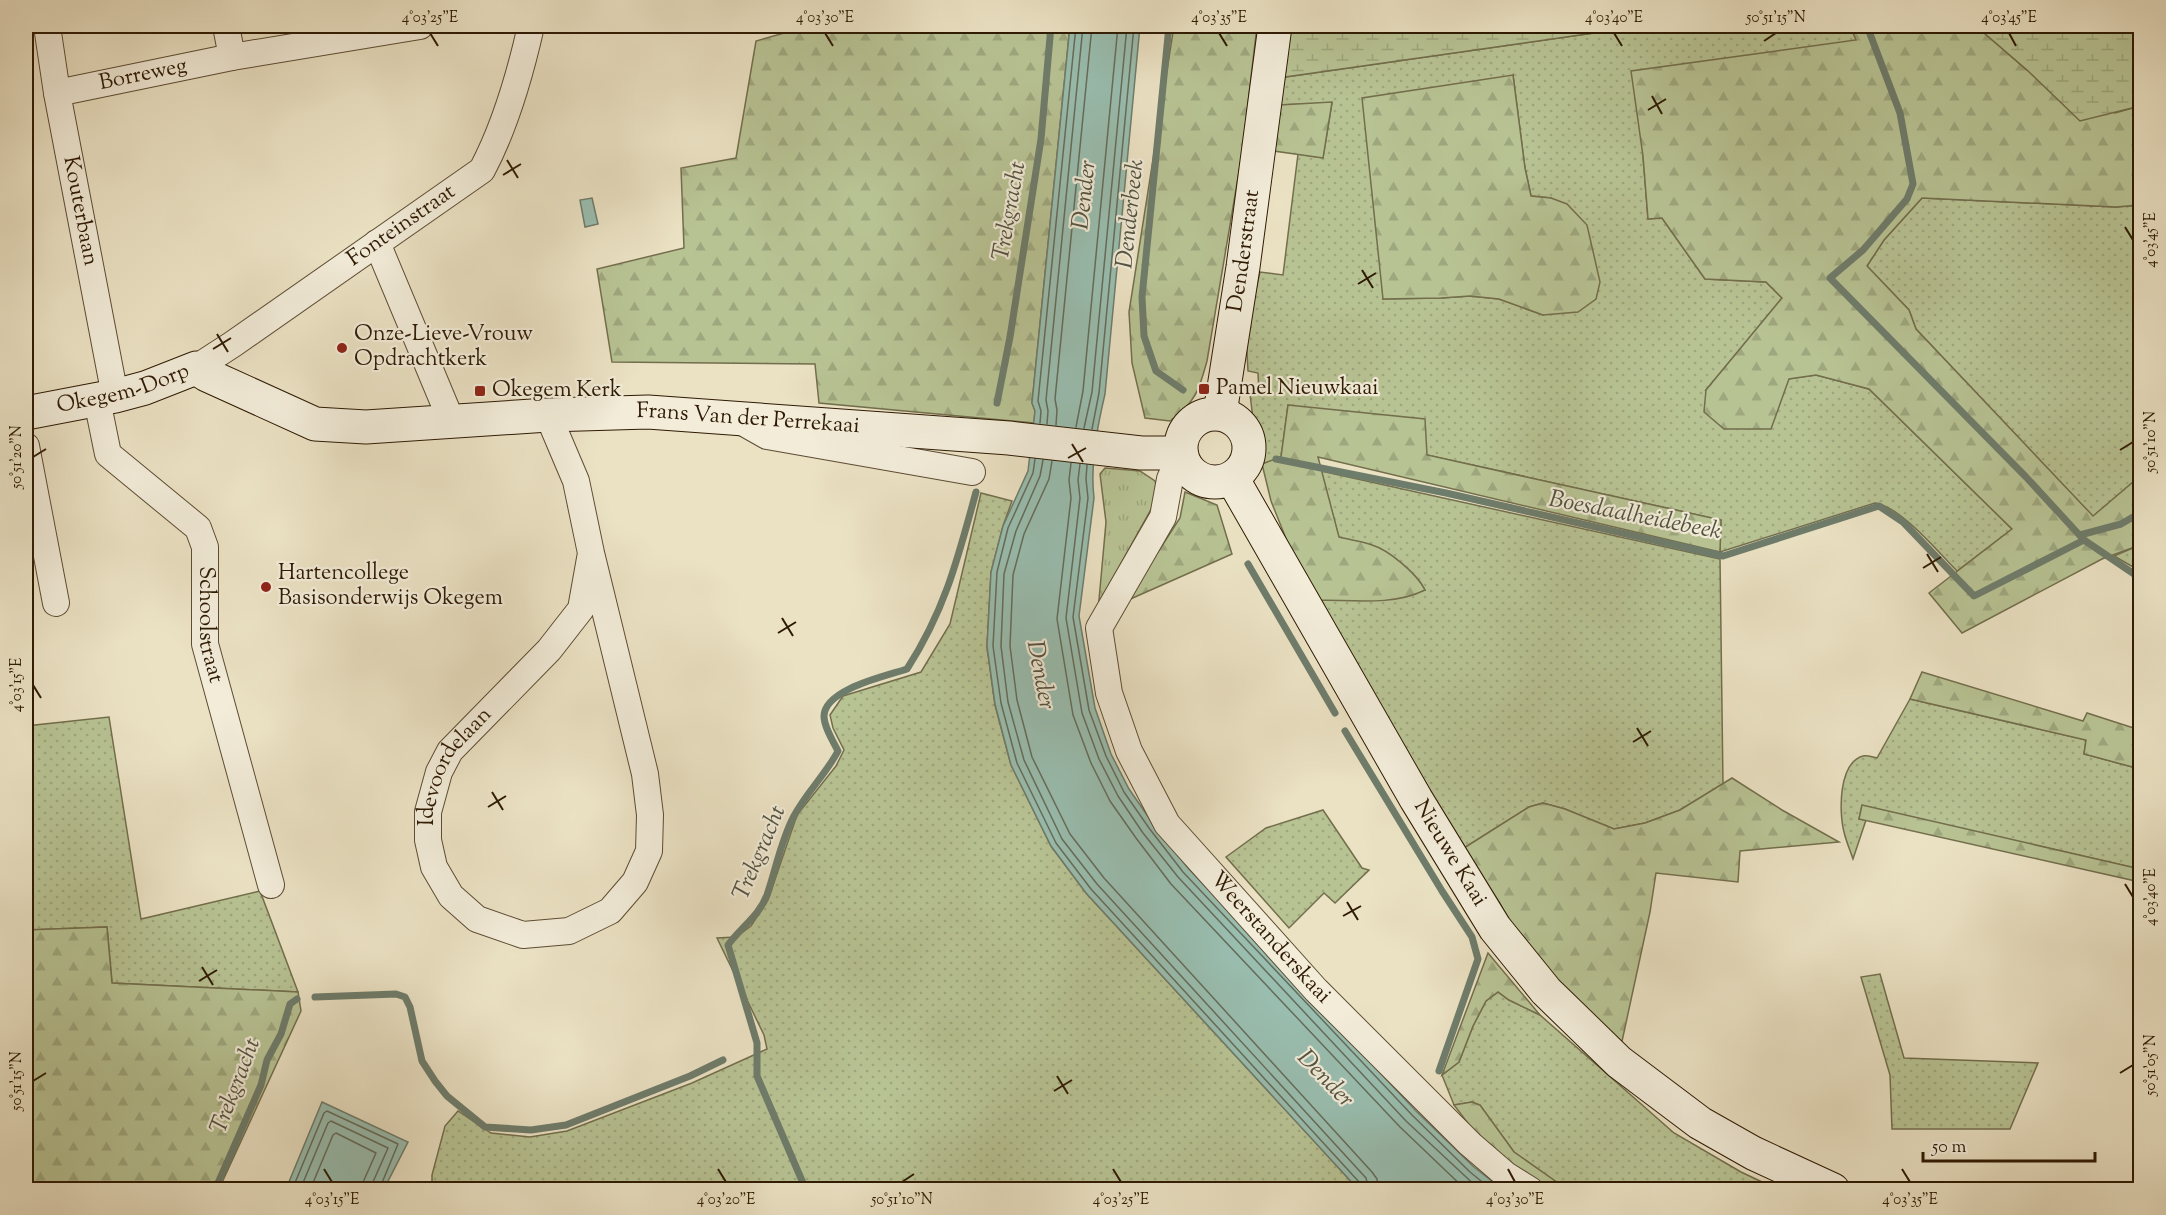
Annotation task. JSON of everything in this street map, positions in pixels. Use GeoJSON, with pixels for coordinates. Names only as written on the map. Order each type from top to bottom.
{"type":"FeatureCollection","features":[{"type":"Feature","properties":{"kind":"main road","name":"Denderstraat"},"geometry":{"type":"LineString","coordinates":[[1221,413],[1275,26]]}},
{"type":"Feature","properties":{"kind":"main road","name":"Okegem-Dorp"},"geometry":{"type":"LineString","coordinates":[[26,413],[145,388],[196,368],[315,424]]}},
{"type":"Feature","properties":{"kind":"main road","name":"Frans Van der Perrekaai"},"geometry":{"type":"LineString","coordinates":[[315,424],[366,427],[563,414],[648,412],[1009,438],[1125,451],[1181,453]]}},
{"type":"Feature","properties":{"kind":"main road"},"geometry":{"type":"LineString","coordinates":[[1221,413],[1234,418],[1244,428],[1250,441],[1249,456],[1243,469],[1232,478],[1216,483],[1200,479],[1187,468],[1181,453],[1182,437],[1191,423],[1204,415],[1221,413]]}},
{"type":"Feature","properties":{"kind":"main road","name":"Nieuwe Kaai"},"geometry":{"type":"LineString","coordinates":[[1232,478],[1416,799],[1495,927],[1546,992],[1619,1062],[1700,1123],[1753,1153],[1833,1190]]}},
{"type":"Feature","properties":{"kind":"street","name":"Kouterbaan"},"geometry":{"type":"LineString","coordinates":[[47,26],[106,398]]}},
{"type":"Feature","properties":{"kind":"street"},"geometry":{"type":"LineString","coordinates":[[226,26],[232,57]]}},
{"type":"Feature","properties":{"kind":"street","name":"Borreweg"},"geometry":{"type":"LineString","coordinates":[[57,93],[372,30],[420,26]]}},
{"type":"Feature","properties":{"kind":"street","name":"Fonteinstraat"},"geometry":{"type":"LineString","coordinates":[[196,368],[482,170],[498,135],[521,71],[531,26]]}},
{"type":"Feature","properties":{"kind":"street"},"geometry":{"type":"LineString","coordinates":[[376,243],[451,420]]}},
{"type":"Feature","properties":{"kind":"street","name":"Schoolstraat"},"geometry":{"type":"LineString","coordinates":[[106,398],[108,454],[198,528],[202,537],[205,547],[205,645],[271,885]]}},
{"type":"Feature","properties":{"kind":"street","name":"Idevoordelaan"},"geometry":{"type":"LineString","coordinates":[[563,414],[591,553],[645,774],[651,815],[649,851],[634,882],[610,911],[569,931],[523,935],[477,919],[451,896],[434,867],[428,840],[428,812],[439,772],[450,751],[549,650],[581,609],[591,553]]}},
{"type":"Feature","properties":{"kind":"street","name":"Frans Van der Perrekaai"},"geometry":{"type":"LineString","coordinates":[[736,418],[767,436],[972,472]]}},
{"type":"Feature","properties":{"kind":"street"},"geometry":{"type":"LineString","coordinates":[[26,446],[56,603]]}},
{"type":"Feature","properties":{"kind":"street","name":"Weerstanderskaai"},"geometry":{"type":"LineString","coordinates":[[1181,453],[1170,479],[1163,517],[1099,628],[1109,693],[1129,751],[1167,824],[1316,990],[1470,1144],[1506,1175],[1530,1190]]}},
{"type":"Feature","properties":{"kind":"green space"},"geometry":{"type":"Polygon","coordinates":[[[809,26],[1070,26],[1032,403],[1035,411],[1034,423],[819,403],[815,364],[612,362],[597,269],[684,248],[681,168],[736,158],[756,41],[809,26]]]}},
{"type":"Feature","properties":{"kind":"green space"},"geometry":{"type":"Polygon","coordinates":[[[1174,26],[1257,26],[1242,154],[1207,361],[1195,395],[1186,408],[1170,421],[1145,418],[1132,363],[1129,312],[1174,26]]]}},
{"type":"Feature","properties":{"kind":"green space"},"geometry":{"type":"Polygon","coordinates":[[[1290,26],[1643,26],[1285,77],[1290,26]]]}},
{"type":"Feature","properties":{"kind":"green space"},"geometry":{"type":"Polygon","coordinates":[[[1643,26],[1850,26],[1857,40],[1643,156],[1648,219],[1662,218],[1705,279],[1766,282],[1782,298],[1706,390],[1816,375],[1869,389],[2012,529],[1957,571],[1907,521],[1896,512],[1875,503],[1720,552],[1721,520],[1427,455],[1288,405],[1281,458],[1262,464],[1250,394],[1259,393],[1258,373],[1248,371],[1246,334],[1260,272],[1283,275],[1298,154],[1323,158],[1332,103],[1279,105],[1285,77],[1643,26]],[[1513,75],[1383,299],[1470,296],[1499,299],[1543,315],[1551,198],[1531,196],[1525,168],[1513,75]]]}},
{"type":"Feature","properties":{"kind":"green space"},"geometry":{"type":"Polygon","coordinates":[[[1850,26],[1976,26],[2027,70],[2115,113],[2140,106],[2140,205],[2116,207],[1922,198],[1884,240],[1867,266],[1909,310],[1916,329],[2093,516],[2140,476],[2140,545],[2102,559],[1962,633],[1929,593],[2012,529],[1869,389],[1816,375],[1789,379],[1771,429],[1724,429],[1704,412],[1706,390],[1782,298],[1766,282],[1705,279],[1662,218],[1648,219],[1643,156],[1631,71],[1856,40],[1850,26]]]}},
{"type":"Feature","properties":{"kind":"green space"},"geometry":{"type":"Polygon","coordinates":[[[1976,26],[2140,26],[2140,106],[2080,121],[2027,70],[1976,26]]]}},
{"type":"Feature","properties":{"kind":"green space"},"geometry":{"type":"Polygon","coordinates":[[[1513,75],[1525,168],[1531,196],[1551,198],[1567,204],[1587,225],[1600,282],[1596,299],[1578,312],[1543,315],[1499,299],[1470,296],[1383,299],[1362,98],[1513,75]]]}},
{"type":"Feature","properties":{"kind":"green space"},"geometry":{"type":"Polygon","coordinates":[[[1332,102],[1323,158],[1274,151],[1279,105],[1332,102]]]}},
{"type":"Feature","properties":{"kind":"green space"},"geometry":{"type":"Polygon","coordinates":[[[1922,198],[2116,207],[2140,205],[2140,476],[2093,517],[1916,329],[1909,310],[1867,266],[1884,240],[1922,198]]]}},
{"type":"Feature","properties":{"kind":"green space"},"geometry":{"type":"Polygon","coordinates":[[[1288,405],[1425,419],[1427,455],[1721,520],[1720,552],[1318,457],[1339,537],[1368,544],[1386,552],[1409,570],[1425,590],[1413,595],[1386,600],[1317,600],[1289,546],[1271,501],[1262,464],[1281,457],[1288,405]]]}},
{"type":"Feature","properties":{"kind":"green space"},"geometry":{"type":"Polygon","coordinates":[[[1105,468],[1140,471],[1155,481],[1159,495],[1109,585],[1098,611],[1106,522],[1100,474],[1105,468]]]}},
{"type":"Feature","properties":{"kind":"green space"},"geometry":{"type":"Polygon","coordinates":[[[1321,471],[1720,559],[1723,784],[1680,810],[1645,823],[1614,829],[1565,809],[1543,803],[1529,807],[1464,848],[1317,600],[1384,600],[1425,590],[1409,570],[1385,552],[1371,545],[1339,538],[1321,471]]]}},
{"type":"Feature","properties":{"kind":"green space"},"geometry":{"type":"Polygon","coordinates":[[[1185,492],[1217,505],[1232,554],[1126,601],[1180,518],[1185,492]]]}},
{"type":"Feature","properties":{"kind":"green space"},"geometry":{"type":"Polygon","coordinates":[[[981,493],[1012,501],[991,572],[987,647],[995,705],[1011,765],[1051,846],[1086,893],[1358,1189],[432,1190],[432,1175],[445,1126],[458,1111],[491,1133],[530,1137],[567,1131],[692,1083],[767,1049],[764,1035],[717,938],[736,937],[751,926],[768,900],[797,815],[836,766],[844,750],[833,728],[830,715],[843,696],[921,672],[950,624],[981,493]]]}},
{"type":"Feature","properties":{"kind":"green space"},"geometry":{"type":"Polygon","coordinates":[[[2140,545],[2140,571],[2114,556],[2140,545]]]}},
{"type":"Feature","properties":{"kind":"green space"},"geometry":{"type":"Polygon","coordinates":[[[1922,672],[2083,721],[2087,713],[2140,730],[2140,769],[2084,754],[2086,740],[1910,699],[1922,672]]]}},
{"type":"Feature","properties":{"kind":"green space"},"geometry":{"type":"Polygon","coordinates":[[[1910,699],[2086,740],[2084,754],[2140,769],[2140,869],[1862,806],[1859,819],[1866,820],[1853,859],[1842,824],[1841,801],[1845,778],[1855,760],[1863,756],[1877,758],[1910,699]]]}},
{"type":"Feature","properties":{"kind":"green space"},"geometry":{"type":"Polygon","coordinates":[[[109,717],[141,919],[260,891],[298,992],[112,983],[107,927],[26,930],[26,726],[109,717]]]}},
{"type":"Feature","properties":{"kind":"green space"},"geometry":{"type":"Polygon","coordinates":[[[1732,778],[1839,842],[1740,851],[1738,882],[1656,873],[1650,912],[1621,1046],[1522,942],[1464,848],[1529,807],[1543,803],[1565,809],[1614,829],[1645,823],[1680,810],[1732,778]]]}},
{"type":"Feature","properties":{"kind":"green space"},"geometry":{"type":"Polygon","coordinates":[[[1862,805],[2140,869],[2140,882],[1859,819],[1862,805]]]}},
{"type":"Feature","properties":{"kind":"green space"},"geometry":{"type":"Polygon","coordinates":[[[1323,810],[1362,868],[1369,870],[1335,903],[1324,893],[1289,928],[1226,857],[1266,828],[1323,810]]]}},
{"type":"Feature","properties":{"kind":"green space"},"geometry":{"type":"Polygon","coordinates":[[[107,927],[112,983],[298,992],[301,1011],[219,1189],[26,1189],[26,930],[107,927]]]}},
{"type":"Feature","properties":{"kind":"green space"},"geometry":{"type":"Polygon","coordinates":[[[1488,953],[1540,1015],[1498,992],[1486,1001],[1459,1062],[1442,1075],[1488,953]]]}},
{"type":"Feature","properties":{"kind":"green space"},"geometry":{"type":"Polygon","coordinates":[[[1880,974],[1904,1058],[2038,1063],[2010,1129],[1892,1129],[1890,1075],[1861,977],[1880,974]]]}},
{"type":"Feature","properties":{"kind":"green space"},"geometry":{"type":"Polygon","coordinates":[[[1498,992],[1540,1015],[1674,1133],[1741,1172],[1777,1189],[1557,1189],[1560,1185],[1514,1152],[1480,1105],[1472,1102],[1454,1105],[1442,1075],[1459,1062],[1486,1001],[1498,992]]]}},
{"type":"Feature","properties":{"kind":"green space"},"geometry":{"type":"Polygon","coordinates":[[[1472,1102],[1480,1105],[1514,1152],[1561,1185],[1557,1189],[1548,1189],[1483,1143],[1454,1105],[1472,1102]]]}},
{"type":"Feature","properties":{"kind":"water","name":"Dender"},"geometry":{"type":"Polygon","coordinates":[[[1070,26],[1140,26],[1105,394],[1095,446],[1094,498],[1079,616],[1095,708],[1111,754],[1129,789],[1188,868],[1416,1111],[1474,1167],[1502,1189],[1358,1189],[1086,893],[1051,846],[1011,765],[995,704],[987,646],[991,572],[1003,526],[1028,471],[1035,411],[1032,403],[1070,26]]]}},
{"type":"Feature","properties":{"kind":"water"},"geometry":{"type":"Polygon","coordinates":[[[592,198],[598,224],[585,227],[580,200],[592,198]]]}},
{"type":"Feature","properties":{"kind":"water"},"geometry":{"type":"Polygon","coordinates":[[[322,1102],[408,1142],[384,1189],[286,1189],[322,1102]]]}},
{"type":"Feature","properties":{"kind":"waterway","name":"Trekgracht"},"geometry":{"type":"LineString","coordinates":[[997,403],[1010,337],[1041,139],[1051,26]]}},
{"type":"Feature","properties":{"kind":"waterway","name":"Denderbeek"},"geometry":{"type":"LineString","coordinates":[[1169,26],[1142,297],[1144,336],[1156,371],[1183,390]]}},
{"type":"Feature","properties":{"kind":"waterway"},"geometry":{"type":"LineString","coordinates":[[1867,26],[1900,113],[1913,184],[1907,199],[1863,250],[1830,278],[2026,477],[2084,540]]}},
{"type":"Feature","properties":{"kind":"waterway","name":"Boesdaalheidebeek"},"geometry":{"type":"LineString","coordinates":[[1276,459],[1446,493],[1723,556],[1879,506],[1903,522],[1974,596],[2084,540],[2140,578]]}},
{"type":"Feature","properties":{"kind":"waterway","name":"Trekgracht"},"geometry":{"type":"LineString","coordinates":[[806,1190],[757,1076],[757,1043],[728,945],[764,902],[794,816],[838,751],[825,725],[824,716],[827,707],[834,698],[845,691],[907,669],[941,604],[976,492]]}},
{"type":"Feature","properties":{"kind":"waterway","name":"Boesdaalheidebeek"},"geometry":{"type":"LineString","coordinates":[[2080,535],[2121,524],[2140,513]]}},
{"type":"Feature","properties":{"kind":"waterway"},"geometry":{"type":"LineString","coordinates":[[1248,564],[1335,713]]}},
{"type":"Feature","properties":{"kind":"waterway"},"geometry":{"type":"LineString","coordinates":[[1345,731],[1472,937],[1478,959],[1439,1071]]}},
{"type":"Feature","properties":{"kind":"waterway","name":"Trekgracht"},"geometry":{"type":"LineString","coordinates":[[315,997],[396,994],[405,997],[410,1007],[422,1061],[447,1096],[485,1127],[531,1130],[566,1125],[690,1076],[723,1060]]}},
{"type":"Feature","properties":{"kind":"waterway","name":"Trekgracht"},"geometry":{"type":"LineString","coordinates":[[215,1190],[261,1085],[267,1060],[281,1034],[290,1004],[297,999]]}},
{"type":"Feature","properties":{"kind":"waterway","name":"Trekgracht"},"geometry":{"type":"LineString","coordinates":[[947,1190],[957,1190]]}},
{"type":"Feature","properties":{"kind":"place","name":"Onze-Lieve-Vrouw Opdrachtkerk"},"geometry":{"type":"Point","coordinates":[342,348]}},
{"type":"Feature","properties":{"kind":"place","name":"Pamel Nieuwkaai"},"geometry":{"type":"Point","coordinates":[1204,389]}},
{"type":"Feature","properties":{"kind":"place","name":"Okegem Kerk"},"geometry":{"type":"Point","coordinates":[480,391]}},
{"type":"Feature","properties":{"kind":"place","name":"Hartencollege Basisonderwijs Okegem"},"geometry":{"type":"Point","coordinates":[266,587]}}]}
